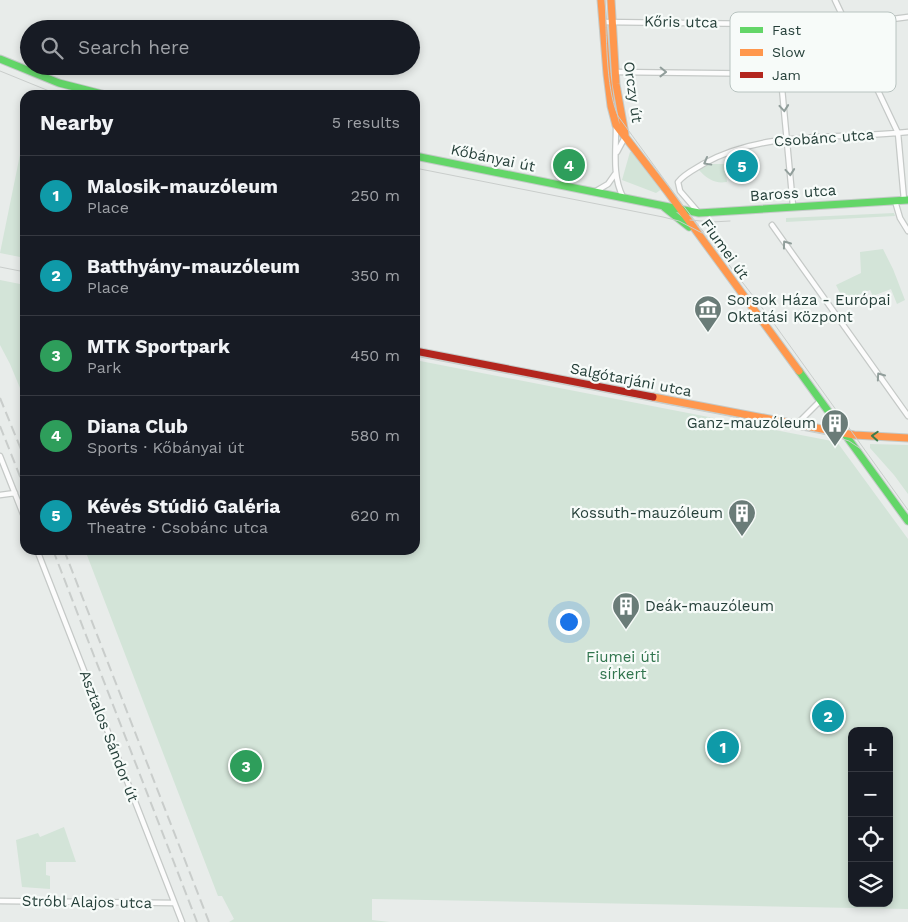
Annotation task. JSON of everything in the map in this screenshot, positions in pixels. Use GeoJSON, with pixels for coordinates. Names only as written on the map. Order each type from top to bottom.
{"type":"FeatureCollection","features":[{"type":"Feature","properties":{"kind":"street","name":"Orczy út"},"geometry":{"type":"LineString","coordinates":[[601,0],[611,106],[616,126],[625,137]]}},
{"type":"Feature","properties":{"kind":"street","name":"Orczy út"},"geometry":{"type":"LineString","coordinates":[[611,0],[618,104],[625,137]]}},
{"type":"Feature","properties":{"kind":"street"},"geometry":{"type":"LineString","coordinates":[[835,0],[841,12]]}},
{"type":"Feature","properties":{"kind":"street","name":"Kőris utca"},"geometry":{"type":"LineString","coordinates":[[603,22],[730,23]]}},
{"type":"Feature","properties":{"kind":"street"},"geometry":{"type":"LineString","coordinates":[[0,59],[20,67]]}},
{"type":"Feature","properties":{"kind":"street"},"geometry":{"type":"LineString","coordinates":[[615,72],[730,73]]}},
{"type":"Feature","properties":{"kind":"street"},"geometry":{"type":"LineString","coordinates":[[40,75],[65,85],[86,90]]}},
{"type":"Feature","properties":{"kind":"street"},"geometry":{"type":"LineString","coordinates":[[783,92],[793,206]]}},
{"type":"Feature","properties":{"kind":"street"},"geometry":{"type":"LineString","coordinates":[[879,92],[898,133],[906,200]]}},
{"type":"Feature","properties":{"kind":"street"},"geometry":{"type":"LineString","coordinates":[[616,126],[615,174],[618,187],[624,198]]}},
{"type":"Feature","properties":{"kind":"street","name":"Csobánc utca"},"geometry":{"type":"LineString","coordinates":[[699,213],[680,191],[678,182],[681,178],[710,160],[735,149],[787,139],[908,132]]}},
{"type":"Feature","properties":{"kind":"street"},"geometry":{"type":"LineString","coordinates":[[616,142],[625,137]]}},
{"type":"Feature","properties":{"kind":"street"},"geometry":{"type":"LineString","coordinates":[[616,153],[625,137]]}},
{"type":"Feature","properties":{"kind":"street","name":"Fiumei út"},"geometry":{"type":"LineString","coordinates":[[625,137],[680,209],[908,521]]}},
{"type":"Feature","properties":{"kind":"street","name":"Kőbányai út"},"geometry":{"type":"LineString","coordinates":[[420,157],[662,206]]}},
{"type":"Feature","properties":{"kind":"street"},"geometry":{"type":"LineString","coordinates":[[594,192],[606,186],[615,174]]}},
{"type":"Feature","properties":{"kind":"street","name":"Baross utca"},"geometry":{"type":"LineString","coordinates":[[662,206],[699,213],[906,200]]}},
{"type":"Feature","properties":{"kind":"street"},"geometry":{"type":"LineString","coordinates":[[895,201],[900,218],[908,231]]}},
{"type":"Feature","properties":{"kind":"street"},"geometry":{"type":"LineString","coordinates":[[662,206],[688,225],[698,236]]}},
{"type":"Feature","properties":{"kind":"street"},"geometry":{"type":"LineString","coordinates":[[772,225],[908,416]]}},
{"type":"Feature","properties":{"kind":"street","name":"Salgótarjáni utca"},"geometry":{"type":"LineString","coordinates":[[420,352],[796,426],[843,434],[908,438]]}},
{"type":"Feature","properties":{"kind":"street"},"geometry":{"type":"LineString","coordinates":[[796,426],[820,401]]}},
{"type":"Feature","properties":{"kind":"street"},"geometry":{"type":"LineString","coordinates":[[0,456],[20,506]]}},
{"type":"Feature","properties":{"kind":"street"},"geometry":{"type":"LineString","coordinates":[[0,495],[15,493]]}},
{"type":"Feature","properties":{"kind":"street","name":"Asztalos Sándor út"},"geometry":{"type":"LineString","coordinates":[[39,555],[182,922]]}},
{"type":"Feature","properties":{"kind":"street","name":"Stróbl Alajos utca"},"geometry":{"type":"LineString","coordinates":[[0,901],[174,903]]}},
{"type":"Feature","properties":{"kind":"green space"},"geometry":{"type":"Polygon","coordinates":[[[630,152],[634,152],[662,189],[656,193],[622,180],[630,152]]]}},
{"type":"Feature","properties":{"kind":"green space"},"geometry":{"type":"Polygon","coordinates":[[[20,155],[20,257],[0,253],[20,155]]]}},
{"type":"Feature","properties":{"kind":"green space"},"geometry":{"type":"Polygon","coordinates":[[[709,164],[725,164],[727,182],[712,180],[699,170],[709,164]]]}},
{"type":"Feature","properties":{"kind":"green space"},"geometry":{"type":"Polygon","coordinates":[[[894,213],[895,216],[786,222],[786,218],[894,213]]]}},
{"type":"Feature","properties":{"kind":"green space"},"geometry":{"type":"Polygon","coordinates":[[[883,249],[905,300],[897,304],[891,289],[873,296],[870,290],[847,300],[845,296],[842,297],[836,285],[861,273],[860,252],[883,249]]]}},
{"type":"Feature","properties":{"kind":"green space"},"geometry":{"type":"Polygon","coordinates":[[[0,280],[20,284],[20,388],[0,345],[0,280]]]}},
{"type":"Feature","properties":{"kind":"green space","name":"Fiumei úti sírkert"},"geometry":{"type":"Polygon","coordinates":[[[420,361],[837,442],[908,539],[908,909],[372,899],[372,920],[390,922],[229,922],[234,919],[222,896],[218,896],[87,555],[420,555],[420,361]]]}},
{"type":"Feature","properties":{"kind":"green space"},"geometry":{"type":"Polygon","coordinates":[[[870,444],[908,445],[908,494],[870,448],[870,444]]]}},
{"type":"Feature","properties":{"kind":"green space"},"geometry":{"type":"Polygon","coordinates":[[[64,827],[76,862],[46,862],[46,875],[50,876],[50,889],[22,887],[16,840],[38,833],[40,837],[64,827]]]}},
{"type":"Feature","properties":{"kind":"tram line"},"geometry":{"type":"LineString","coordinates":[[605,0],[609,75],[618,116],[682,204],[770,318],[908,510]]}},
{"type":"Feature","properties":{"kind":"tram line"},"geometry":{"type":"LineString","coordinates":[[0,71],[47,90]]}},
{"type":"Feature","properties":{"kind":"tram line"},"geometry":{"type":"LineString","coordinates":[[420,169],[663,217],[679,221],[702,233]]}},
{"type":"Feature","properties":{"kind":"tram line"},"geometry":{"type":"LineString","coordinates":[[690,220],[730,221]]}},
{"type":"Feature","properties":{"kind":"tram line"},"geometry":{"type":"LineString","coordinates":[[0,267],[20,271]]}},
{"type":"Feature","properties":{"kind":"tram line"},"geometry":{"type":"LineString","coordinates":[[420,357],[833,436],[849,441],[861,449]]}},
{"type":"Feature","properties":{"kind":"railway"},"geometry":{"type":"LineString","coordinates":[[0,398],[20,447]]}},
{"type":"Feature","properties":{"kind":"railway"},"geometry":{"type":"LineString","coordinates":[[0,426],[20,476]]}},
{"type":"Feature","properties":{"kind":"railway"},"geometry":{"type":"LineString","coordinates":[[55,555],[197,922]]}},
{"type":"Feature","properties":{"kind":"railway"},"geometry":{"type":"LineString","coordinates":[[66,555],[209,922]]}},
{"type":"Feature","properties":{"kind":"traffic: fast"},"geometry":{"type":"LineString","coordinates":[[0,59],[20,67]]}},
{"type":"Feature","properties":{"kind":"traffic: fast"},"geometry":{"type":"LineString","coordinates":[[39,75],[59,83],[86,90]]}},
{"type":"Feature","properties":{"kind":"traffic: fast"},"geometry":{"type":"LineString","coordinates":[[420,157],[699,213],[908,200]]}},
{"type":"Feature","properties":{"kind":"traffic: fast"},"geometry":{"type":"LineString","coordinates":[[664,207],[689,227]]}},
{"type":"Feature","properties":{"kind":"traffic: fast"},"geometry":{"type":"LineString","coordinates":[[799,371],[908,521]]}},
{"type":"Feature","properties":{"kind":"traffic: slow"},"geometry":{"type":"LineString","coordinates":[[601,0],[607,74],[611,106],[616,125],[667,191],[799,371]]}},
{"type":"Feature","properties":{"kind":"traffic: slow"},"geometry":{"type":"LineString","coordinates":[[611,0],[616,84],[625,134]]}},
{"type":"Feature","properties":{"kind":"traffic: slow"},"geometry":{"type":"LineString","coordinates":[[653,397],[854,435],[908,438]]}},
{"type":"Feature","properties":{"kind":"traffic: jam"},"geometry":{"type":"LineString","coordinates":[[420,352],[653,397]]}},
{"type":"Feature","properties":{"kind":"place","name":"Diana Club"},"geometry":{"type":"Point","coordinates":[569,165]}},
{"type":"Feature","properties":{"kind":"place","name":"Kévés Stúdió Galéria"},"geometry":{"type":"Point","coordinates":[742,166]}},
{"type":"Feature","properties":{"kind":"place","name":"Sorsok Háza - Európai Oktatási Központ"},"geometry":{"type":"Point","coordinates":[708,333]}},
{"type":"Feature","properties":{"kind":"place","name":"Ganz-mauzóleum"},"geometry":{"type":"Point","coordinates":[835,447]}},
{"type":"Feature","properties":{"kind":"place","name":"Kossuth-mauzóleum"},"geometry":{"type":"Point","coordinates":[742,537]}},
{"type":"Feature","properties":{"kind":"place","name":"Deák-mauzóleum"},"geometry":{"type":"Point","coordinates":[626,630]}},
{"type":"Feature","properties":{"kind":"place","name":"Batthyány-mauzóleum"},"geometry":{"type":"Point","coordinates":[828,716]}},
{"type":"Feature","properties":{"kind":"place","name":"Malosik-mauzóleum"},"geometry":{"type":"Point","coordinates":[723,747]}},
{"type":"Feature","properties":{"kind":"place","name":"MTK Sportpark"},"geometry":{"type":"Point","coordinates":[246,766]}}]}
